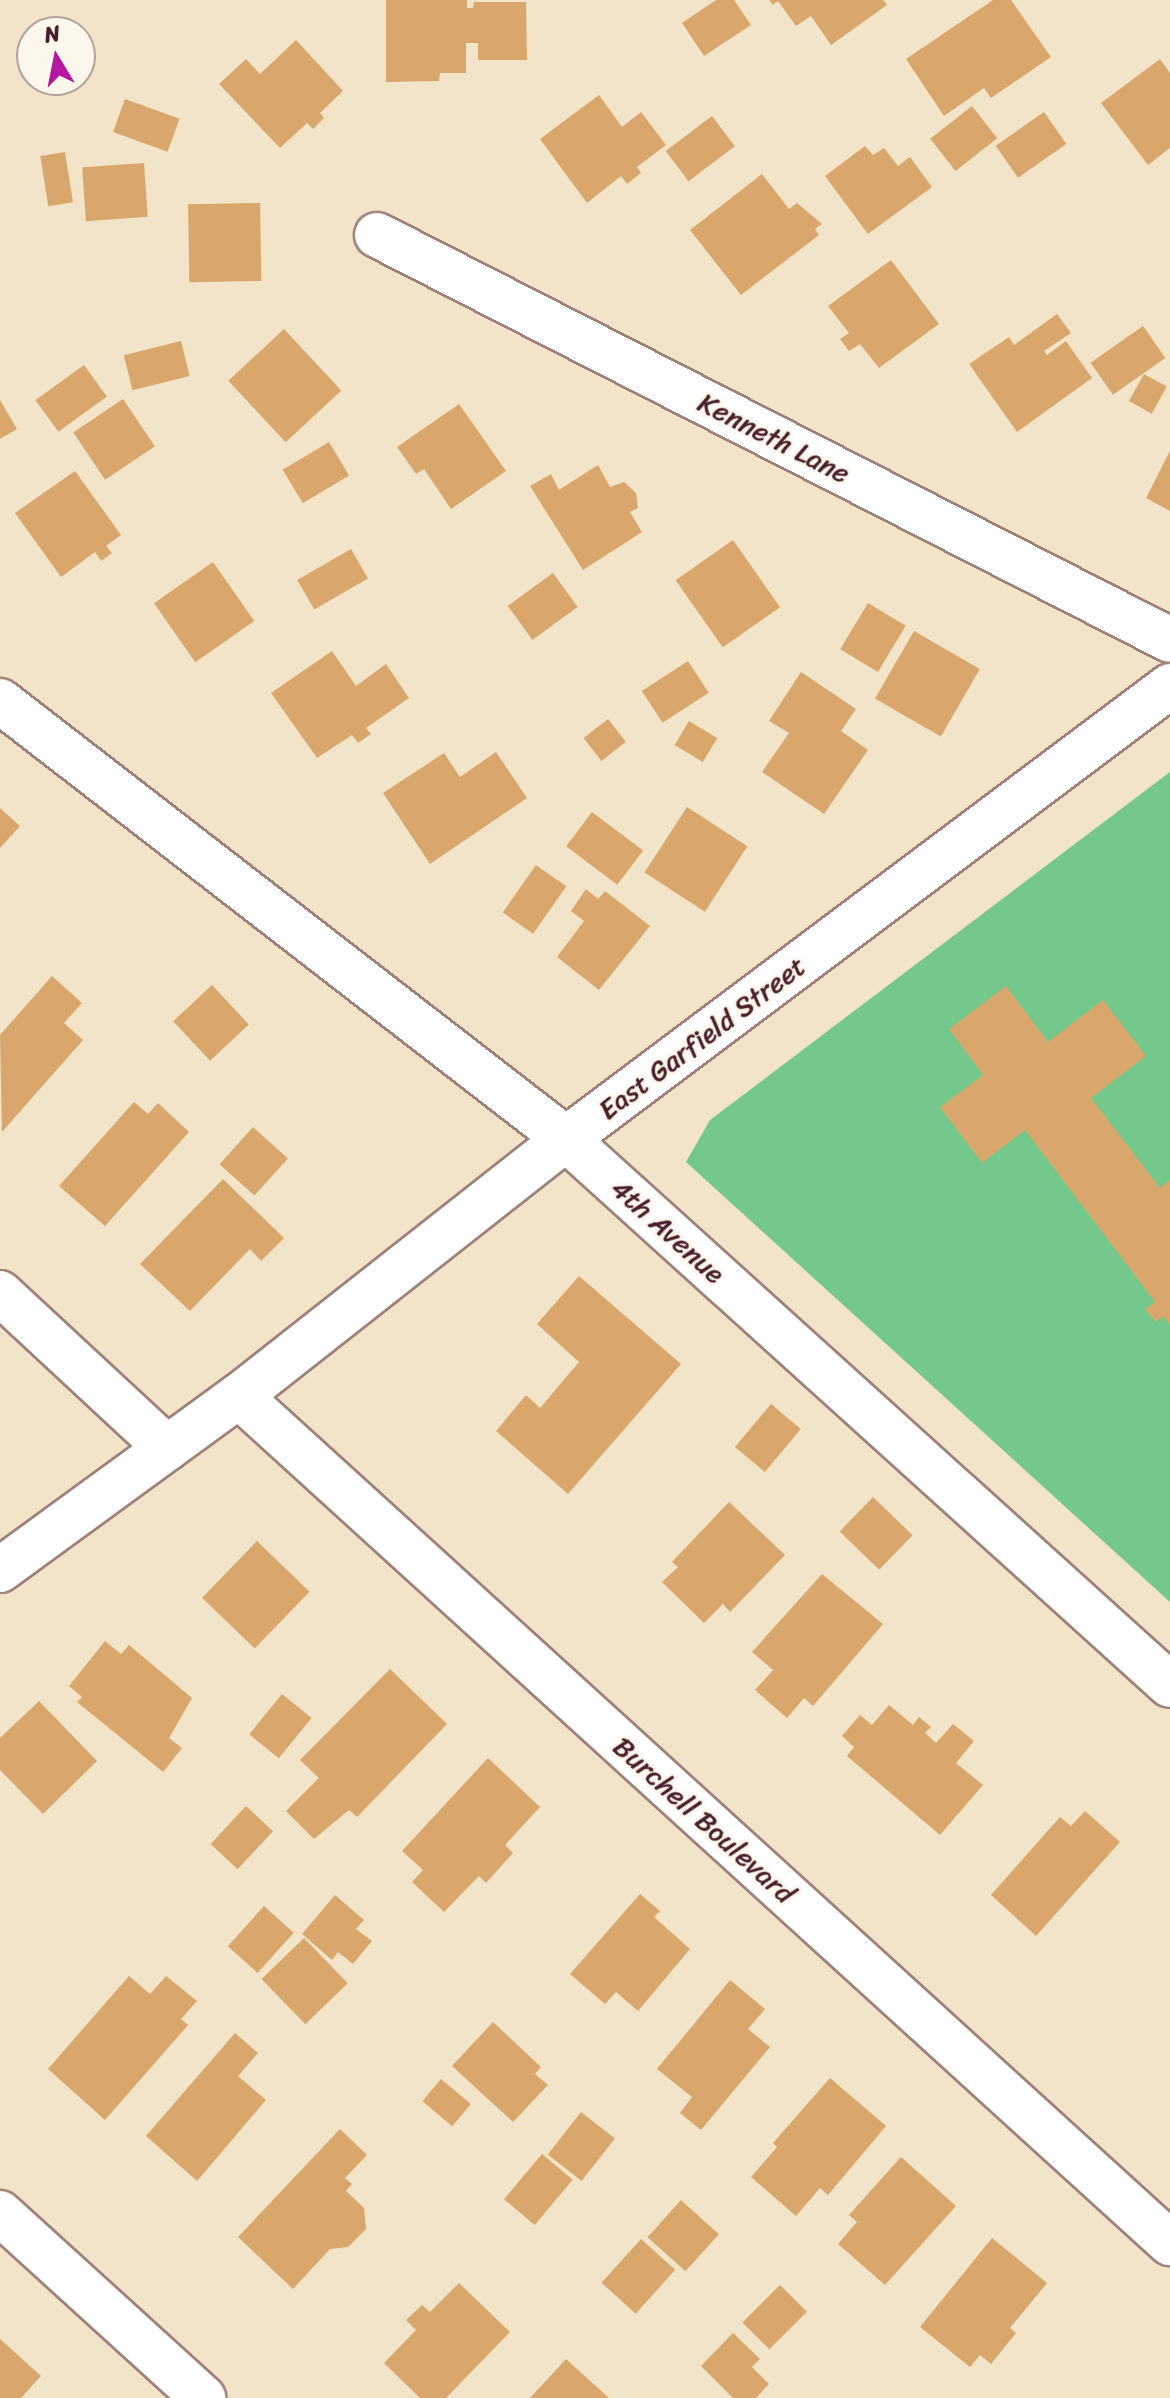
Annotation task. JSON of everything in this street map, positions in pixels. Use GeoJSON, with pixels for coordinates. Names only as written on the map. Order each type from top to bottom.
{"type":"FeatureCollection","features":[{"type":"Feature","properties":{"kind":"street","name":"Kenneth Lane"},"geometry":{"type":"LineString","coordinates":[[377,235],[1170,640]]}},
{"type":"Feature","properties":{"kind":"street","name":"East Garfield Street"},"geometry":{"type":"LineString","coordinates":[[0,1570],[239,1396],[566,1139],[1170,686]]}},
{"type":"Feature","properties":{"kind":"street","name":"4th Avenue"},"geometry":{"type":"LineString","coordinates":[[0,701],[142,807],[566,1139],[1170,1685]]}},
{"type":"Feature","properties":{"kind":"street"},"geometry":{"type":"LineString","coordinates":[[0,1293],[167,1448]]}},
{"type":"Feature","properties":{"kind":"street","name":"Burchell Boulevard"},"geometry":{"type":"LineString","coordinates":[[239,1396],[1170,2243]]}},
{"type":"Feature","properties":{"kind":"street"},"geometry":{"type":"LineString","coordinates":[[0,2213],[203,2398]]}},
{"type":"Feature","properties":{"kind":"green space"},"geometry":{"type":"Polygon","coordinates":[[[1170,772],[1170,1602],[686,1162],[710,1120],[1170,772]]]}},
{"type":"Feature","properties":{"kind":"building"},"geometry":{"type":"Polygon","coordinates":[[[386,0],[467,0],[467,8],[473,8],[474,2],[526,2],[527,60],[478,60],[478,43],[466,43],[466,73],[440,73],[439,81],[386,82],[386,0]]]}},
{"type":"Feature","properties":{"kind":"building"},"geometry":{"type":"Polygon","coordinates":[[[716,0],[734,0],[751,25],[704,56],[682,23],[716,0]]]}},
{"type":"Feature","properties":{"kind":"building"},"geometry":{"type":"Polygon","coordinates":[[[769,0],[883,0],[887,5],[831,45],[811,16],[796,26],[778,1],[773,5],[769,0]]]}},
{"type":"Feature","properties":{"kind":"building"},"geometry":{"type":"Polygon","coordinates":[[[993,0],[1011,0],[1051,57],[991,98],[984,88],[944,116],[906,59],[993,0]]]}},
{"type":"Feature","properties":{"kind":"building"},"geometry":{"type":"Polygon","coordinates":[[[296,40],[343,91],[320,113],[324,118],[313,129],[307,123],[280,148],[219,84],[246,59],[260,74],[296,40]]]}},
{"type":"Feature","properties":{"kind":"building"},"geometry":{"type":"Polygon","coordinates":[[[1160,59],[1170,73],[1170,148],[1148,165],[1101,103],[1160,59]]]}},
{"type":"Feature","properties":{"kind":"building"},"geometry":{"type":"Polygon","coordinates":[[[599,95],[622,127],[641,112],[666,145],[637,167],[641,173],[627,184],[621,176],[587,203],[540,139],[599,95]]]}},
{"type":"Feature","properties":{"kind":"building"},"geometry":{"type":"Polygon","coordinates":[[[125,99],[180,119],[168,152],[113,132],[125,99]]]}},
{"type":"Feature","properties":{"kind":"building"},"geometry":{"type":"Polygon","coordinates":[[[972,106],[997,138],[955,171],[930,139],[972,106]]]}},
{"type":"Feature","properties":{"kind":"building"},"geometry":{"type":"Polygon","coordinates":[[[1044,112],[1066,144],[1018,178],[996,146],[1044,112]]]}},
{"type":"Feature","properties":{"kind":"building"},"geometry":{"type":"Polygon","coordinates":[[[712,116],[735,146],[689,181],[666,151],[712,116]]]}},
{"type":"Feature","properties":{"kind":"building"},"geometry":{"type":"Polygon","coordinates":[[[865,146],[873,155],[884,148],[898,166],[910,157],[932,187],[868,234],[825,176],[865,146]]]}},
{"type":"Feature","properties":{"kind":"building"},"geometry":{"type":"Polygon","coordinates":[[[65,152],[73,202],[48,206],[40,156],[65,152]]]}},
{"type":"Feature","properties":{"kind":"building"},"geometry":{"type":"Polygon","coordinates":[[[144,163],[148,217],[86,221],[82,167],[144,163]]]}},
{"type":"Feature","properties":{"kind":"building"},"geometry":{"type":"Polygon","coordinates":[[[762,174],[789,209],[797,203],[822,224],[815,229],[819,235],[741,295],[690,230],[762,174]]]}},
{"type":"Feature","properties":{"kind":"building"},"geometry":{"type":"Polygon","coordinates":[[[260,203],[261,281],[189,282],[188,204],[260,203]]]}},
{"type":"Feature","properties":{"kind":"building"},"geometry":{"type":"Polygon","coordinates":[[[891,260],[939,324],[879,368],[860,344],[849,351],[840,339],[849,333],[828,306],[891,260]]]}},
{"type":"Feature","properties":{"kind":"building"},"geometry":{"type":"Polygon","coordinates":[[[1057,314],[1071,333],[1044,351],[1047,355],[1066,341],[1092,378],[1017,432],[969,364],[1009,337],[1014,345],[1057,314]]]}},
{"type":"Feature","properties":{"kind":"building"},"geometry":{"type":"Polygon","coordinates":[[[1143,326],[1165,358],[1113,395],[1091,363],[1143,326]]]}},
{"type":"Feature","properties":{"kind":"building"},"geometry":{"type":"Polygon","coordinates":[[[284,329],[341,390],[286,442],[228,381],[284,329]]]}},
{"type":"Feature","properties":{"kind":"building"},"geometry":{"type":"Polygon","coordinates":[[[181,341],[190,376],[132,390],[124,355],[181,341]]]}},
{"type":"Feature","properties":{"kind":"building"},"geometry":{"type":"Polygon","coordinates":[[[84,365],[107,397],[58,432],[35,400],[84,365]]]}},
{"type":"Feature","properties":{"kind":"building"},"geometry":{"type":"Polygon","coordinates":[[[1144,374],[1167,387],[1152,414],[1129,401],[1144,374]]]}},
{"type":"Feature","properties":{"kind":"building"},"geometry":{"type":"Polygon","coordinates":[[[123,399],[155,446],[105,480],[73,433],[123,399]]]}},
{"type":"Feature","properties":{"kind":"building"},"geometry":{"type":"Polygon","coordinates":[[[0,400],[17,429],[0,439],[0,400]]]}},
{"type":"Feature","properties":{"kind":"building"},"geometry":{"type":"Polygon","coordinates":[[[459,404],[506,471],[451,509],[424,469],[416,474],[397,447],[459,404]]]}},
{"type":"Feature","properties":{"kind":"building"},"geometry":{"type":"Polygon","coordinates":[[[329,442],[349,475],[303,503],[283,470],[329,442]]]}},
{"type":"Feature","properties":{"kind":"building"},"geometry":{"type":"Polygon","coordinates":[[[1170,451],[1170,511],[1146,498],[1170,451]]]}},
{"type":"Feature","properties":{"kind":"building"},"geometry":{"type":"Polygon","coordinates":[[[598,465],[610,487],[624,482],[636,493],[638,508],[630,512],[642,532],[583,570],[530,486],[551,474],[559,490],[598,465]]]}},
{"type":"Feature","properties":{"kind":"building"},"geometry":{"type":"Polygon","coordinates":[[[75,471],[121,535],[106,546],[112,553],[101,561],[95,552],[61,577],[15,513],[75,471]]]}},
{"type":"Feature","properties":{"kind":"building"},"geometry":{"type":"Polygon","coordinates":[[[733,540],[780,607],[723,647],[676,580],[733,540]]]}},
{"type":"Feature","properties":{"kind":"building"},"geometry":{"type":"Polygon","coordinates":[[[351,549],[368,578],[314,609],[297,580],[351,549]]]}},
{"type":"Feature","properties":{"kind":"building"},"geometry":{"type":"Polygon","coordinates":[[[213,562],[254,621],[195,662],[154,603],[213,562]]]}},
{"type":"Feature","properties":{"kind":"building"},"geometry":{"type":"Polygon","coordinates":[[[553,573],[578,607],[532,640],[508,606],[553,573]]]}},
{"type":"Feature","properties":{"kind":"building"},"geometry":{"type":"Polygon","coordinates":[[[868,603],[906,626],[878,672],[840,649],[868,603]]]}},
{"type":"Feature","properties":{"kind":"building"},"geometry":{"type":"Polygon","coordinates":[[[914,631],[980,669],[941,737],[875,699],[914,631]]]}},
{"type":"Feature","properties":{"kind":"building"},"geometry":{"type":"Polygon","coordinates":[[[332,651],[356,686],[386,664],[409,698],[366,728],[371,734],[358,743],[352,735],[317,758],[271,693],[332,651]]]}},
{"type":"Feature","properties":{"kind":"building"},"geometry":{"type":"Polygon","coordinates":[[[688,661],[709,693],[663,723],[642,691],[688,661]]]}},
{"type":"Feature","properties":{"kind":"building"},"geometry":{"type":"Polygon","coordinates":[[[801,672],[856,709],[841,731],[868,750],[824,814],[762,772],[789,733],[769,721],[801,672]]]}},
{"type":"Feature","properties":{"kind":"building"},"geometry":{"type":"Polygon","coordinates":[[[608,719],[626,742],[601,761],[584,738],[608,719]]]}},
{"type":"Feature","properties":{"kind":"building"},"geometry":{"type":"Polygon","coordinates":[[[689,721],[717,738],[703,762],[675,745],[689,721]]]}},
{"type":"Feature","properties":{"kind":"building"},"geometry":{"type":"Polygon","coordinates":[[[496,752],[527,798],[430,864],[383,793],[444,753],[460,777],[496,752]]]}},
{"type":"Feature","properties":{"kind":"building"},"geometry":{"type":"Polygon","coordinates":[[[687,807],[747,846],[705,912],[645,872],[687,807]]]}},
{"type":"Feature","properties":{"kind":"building"},"geometry":{"type":"Polygon","coordinates":[[[0,808],[20,826],[0,848],[0,808]]]}},
{"type":"Feature","properties":{"kind":"building"},"geometry":{"type":"Polygon","coordinates":[[[592,812],[643,851],[617,885],[566,846],[592,812]]]}},
{"type":"Feature","properties":{"kind":"building"},"geometry":{"type":"Polygon","coordinates":[[[536,865],[566,886],[533,934],[503,913],[536,865]]]}},
{"type":"Feature","properties":{"kind":"building"},"geometry":{"type":"Polygon","coordinates":[[[586,889],[598,899],[605,891],[650,926],[599,990],[557,957],[584,921],[571,911],[586,889]]]}},
{"type":"Feature","properties":{"kind":"building"},"geometry":{"type":"Polygon","coordinates":[[[52,976],[82,1003],[64,1023],[83,1040],[2,1132],[0,1035],[52,976]]]}},
{"type":"Feature","properties":{"kind":"building"},"geometry":{"type":"Polygon","coordinates":[[[212,985],[249,1024],[210,1061],[173,1021],[212,985]]]}},
{"type":"Feature","properties":{"kind":"building"},"geometry":{"type":"Polygon","coordinates":[[[1006,986],[1048,1042],[1103,1000],[1146,1056],[1091,1098],[1160,1188],[1170,1180],[1170,1325],[1163,1316],[1156,1322],[1145,1309],[1155,1302],[1025,1130],[982,1163],[940,1107],[983,1075],[949,1029],[1006,986]]]}},
{"type":"Feature","properties":{"kind":"building"},"geometry":{"type":"Polygon","coordinates":[[[134,1102],[148,1114],[158,1103],[189,1132],[105,1226],[59,1186],[134,1102]]]}},
{"type":"Feature","properties":{"kind":"building"},"geometry":{"type":"Polygon","coordinates":[[[253,1127],[288,1158],[254,1196],[220,1164],[253,1127]]]}},
{"type":"Feature","properties":{"kind":"building"},"geometry":{"type":"Polygon","coordinates":[[[223,1179],[284,1238],[261,1261],[250,1249],[190,1311],[140,1264],[223,1179]]]}},
{"type":"Feature","properties":{"kind":"building"},"geometry":{"type":"Polygon","coordinates":[[[579,1276],[681,1364],[568,1494],[496,1431],[526,1395],[540,1408],[579,1362],[537,1324],[579,1276]]]}},
{"type":"Feature","properties":{"kind":"building"},"geometry":{"type":"Polygon","coordinates":[[[771,1404],[801,1429],[765,1472],[735,1447],[771,1404]]]}},
{"type":"Feature","properties":{"kind":"building"},"geometry":{"type":"Polygon","coordinates":[[[873,1497],[913,1535],[879,1570],[840,1532],[873,1497]]]}},
{"type":"Feature","properties":{"kind":"building"},"geometry":{"type":"Polygon","coordinates":[[[729,1502],[785,1555],[730,1612],[723,1604],[704,1623],[662,1582],[678,1567],[672,1562],[729,1502]]]}},
{"type":"Feature","properties":{"kind":"building"},"geometry":{"type":"Polygon","coordinates":[[[257,1541],[310,1592],[255,1649],[202,1598],[257,1541]]]}},
{"type":"Feature","properties":{"kind":"building"},"geometry":{"type":"Polygon","coordinates":[[[822,1574],[883,1624],[813,1706],[804,1698],[787,1718],[755,1690],[773,1670],[752,1652],[822,1574]]]}},
{"type":"Feature","properties":{"kind":"building"},"geometry":{"type":"Polygon","coordinates":[[[105,1641],[121,1654],[129,1645],[192,1698],[169,1738],[182,1748],[163,1772],[77,1702],[82,1697],[69,1686],[105,1641]]]}},
{"type":"Feature","properties":{"kind":"building"},"geometry":{"type":"Polygon","coordinates":[[[390,1669],[447,1724],[357,1817],[349,1810],[314,1839],[286,1811],[319,1778],[300,1760],[390,1669]]]}},
{"type":"Feature","properties":{"kind":"building"},"geometry":{"type":"Polygon","coordinates":[[[282,1694],[312,1718],[279,1758],[249,1734],[282,1694]]]}},
{"type":"Feature","properties":{"kind":"building"},"geometry":{"type":"Polygon","coordinates":[[[39,1701],[97,1761],[43,1814],[0,1770],[0,1738],[39,1701]]]}},
{"type":"Feature","properties":{"kind":"building"},"geometry":{"type":"Polygon","coordinates":[[[889,1705],[913,1725],[919,1717],[931,1727],[925,1733],[936,1743],[953,1724],[974,1741],[956,1763],[983,1785],[940,1835],[847,1756],[854,1747],[842,1736],[860,1715],[872,1725],[889,1705]]]}},
{"type":"Feature","properties":{"kind":"building"},"geometry":{"type":"Polygon","coordinates":[[[488,1758],[540,1807],[505,1845],[513,1853],[486,1883],[479,1876],[444,1912],[412,1882],[423,1870],[402,1851],[488,1758]]]}},
{"type":"Feature","properties":{"kind":"building"},"geometry":{"type":"Polygon","coordinates":[[[246,1806],[273,1831],[238,1869],[211,1844],[246,1806]]]}},
{"type":"Feature","properties":{"kind":"building"},"geometry":{"type":"Polygon","coordinates":[[[1085,1811],[1120,1842],[1036,1936],[991,1895],[1060,1817],[1071,1826],[1085,1811]]]}},
{"type":"Feature","properties":{"kind":"building"},"geometry":{"type":"Polygon","coordinates":[[[640,1894],[660,1911],[654,1917],[690,1949],[638,2011],[616,1992],[605,2004],[570,1974],[640,1894]]]}},
{"type":"Feature","properties":{"kind":"building"},"geometry":{"type":"Polygon","coordinates":[[[335,1895],[364,1920],[356,1929],[372,1941],[353,1964],[338,1952],[332,1960],[302,1934],[335,1895]]]}},
{"type":"Feature","properties":{"kind":"building"},"geometry":{"type":"Polygon","coordinates":[[[264,1906],[294,1933],[258,1973],[228,1946],[264,1906]]]}},
{"type":"Feature","properties":{"kind":"building"},"geometry":{"type":"Polygon","coordinates":[[[304,1938],[348,1983],[305,2024],[262,1979],[304,1938]]]}},
{"type":"Feature","properties":{"kind":"building"},"geometry":{"type":"Polygon","coordinates":[[[129,1976],[150,1994],[166,1976],[197,2001],[181,2019],[188,2025],[105,2120],[48,2069],[129,1976]]]}},
{"type":"Feature","properties":{"kind":"building"},"geometry":{"type":"Polygon","coordinates":[[[730,1980],[765,2009],[748,2029],[770,2047],[701,2130],[680,2113],[692,2097],[657,2069],[730,1980]]]}},
{"type":"Feature","properties":{"kind":"building"},"geometry":{"type":"Polygon","coordinates":[[[493,2022],[541,2067],[535,2074],[548,2085],[513,2122],[452,2066],[493,2022]]]}},
{"type":"Feature","properties":{"kind":"building"},"geometry":{"type":"Polygon","coordinates":[[[235,2033],[258,2053],[238,2076],[266,2100],[197,2181],[146,2136],[235,2033]]]}},
{"type":"Feature","properties":{"kind":"building"},"geometry":{"type":"Polygon","coordinates":[[[830,2078],[886,2126],[828,2195],[820,2188],[796,2216],[751,2177],[777,2147],[773,2143],[830,2078]]]}},
{"type":"Feature","properties":{"kind":"building"},"geometry":{"type":"Polygon","coordinates":[[[441,2079],[471,2104],[452,2126],[422,2101],[441,2079]]]}},
{"type":"Feature","properties":{"kind":"building"},"geometry":{"type":"Polygon","coordinates":[[[581,2112],[615,2138],[582,2181],[548,2155],[581,2112]]]}},
{"type":"Feature","properties":{"kind":"building"},"geometry":{"type":"Polygon","coordinates":[[[340,2129],[367,2155],[345,2178],[352,2184],[346,2191],[364,2208],[366,2229],[348,2247],[330,2249],[293,2289],[238,2237],[340,2129]]]}},
{"type":"Feature","properties":{"kind":"building"},"geometry":{"type":"Polygon","coordinates":[[[542,2154],[573,2180],[535,2225],[504,2199],[542,2154]]]}},
{"type":"Feature","properties":{"kind":"building"},"geometry":{"type":"Polygon","coordinates":[[[901,2157],[956,2206],[885,2285],[838,2244],[857,2222],[849,2215],[901,2157]]]}},
{"type":"Feature","properties":{"kind":"building"},"geometry":{"type":"Polygon","coordinates":[[[681,2200],[719,2234],[685,2271],[648,2237],[681,2200]]]}},
{"type":"Feature","properties":{"kind":"building"},"geometry":{"type":"Polygon","coordinates":[[[992,2238],[1047,2283],[1010,2328],[1016,2333],[991,2364],[980,2355],[970,2367],[920,2327],[992,2238]]]}},
{"type":"Feature","properties":{"kind":"building"},"geometry":{"type":"Polygon","coordinates":[[[641,2239],[675,2270],[636,2314],[602,2283],[641,2239]]]}},
{"type":"Feature","properties":{"kind":"building"},"geometry":{"type":"Polygon","coordinates":[[[459,2283],[510,2332],[446,2398],[420,2398],[384,2363],[416,2330],[406,2320],[422,2305],[430,2312],[459,2283]]]}},
{"type":"Feature","properties":{"kind":"building"},"geometry":{"type":"Polygon","coordinates":[[[780,2285],[807,2312],[769,2349],[743,2322],[780,2285]]]}},
{"type":"Feature","properties":{"kind":"building"},"geometry":{"type":"Polygon","coordinates":[[[733,2333],[760,2359],[752,2367],[769,2384],[756,2398],[733,2398],[701,2366],[733,2333]]]}},
{"type":"Feature","properties":{"kind":"building"},"geometry":{"type":"Polygon","coordinates":[[[0,2339],[41,2376],[21,2398],[0,2398],[0,2339]]]}},
{"type":"Feature","properties":{"kind":"building"},"geometry":{"type":"Polygon","coordinates":[[[566,2359],[609,2398],[530,2398],[566,2359]]]}}]}
